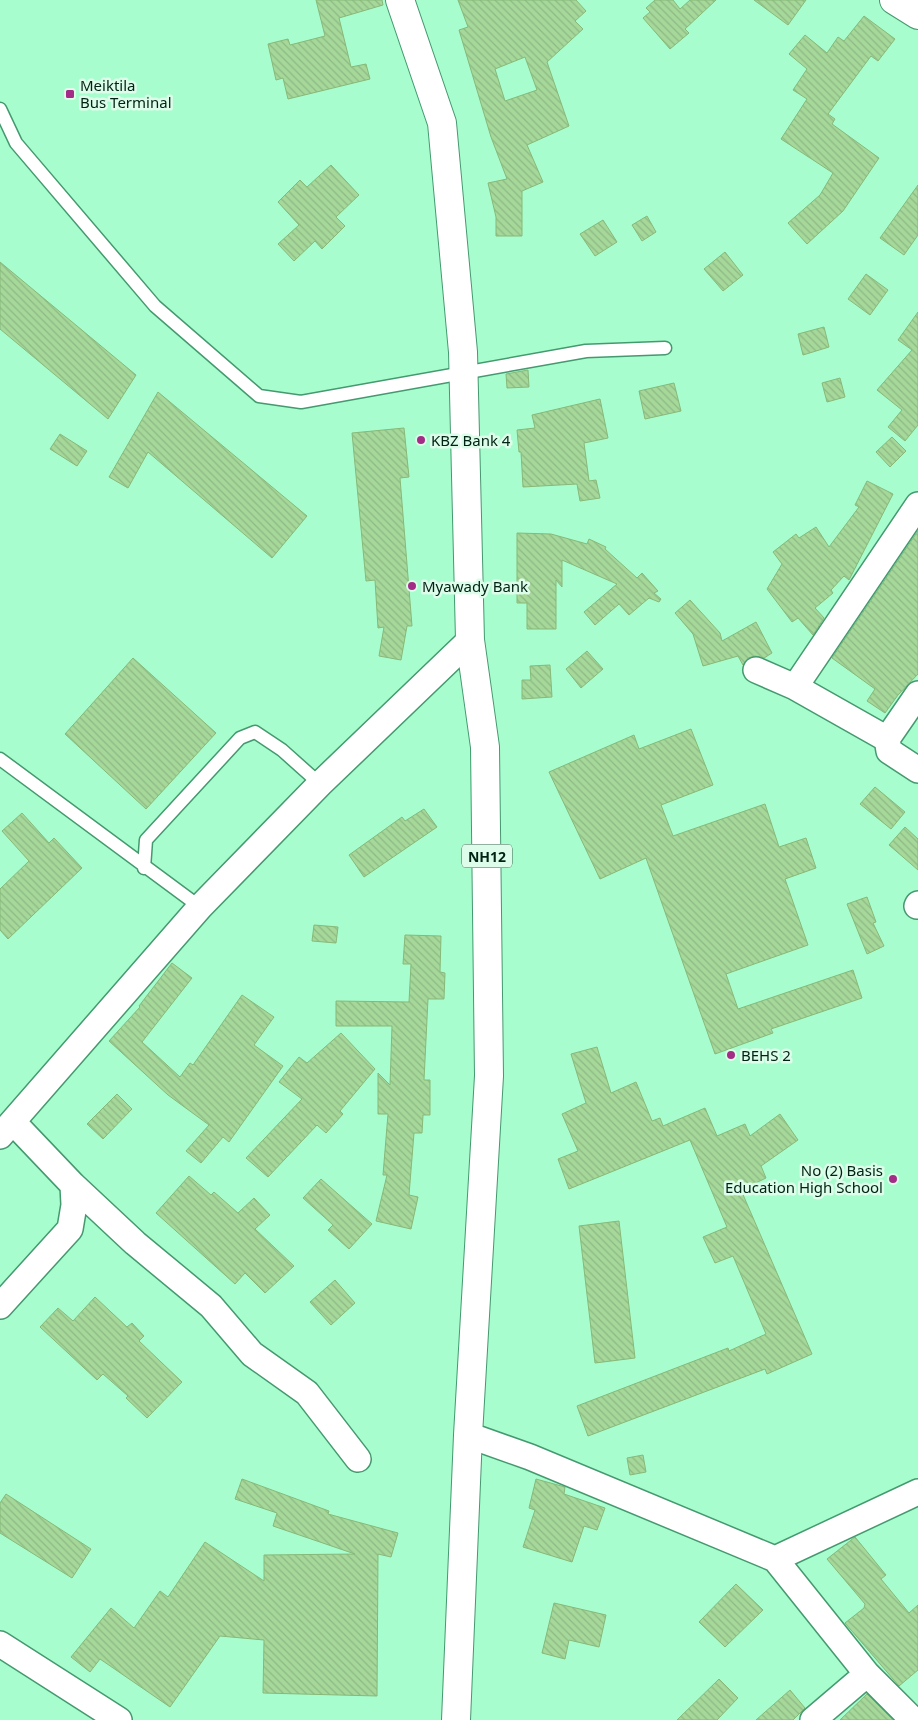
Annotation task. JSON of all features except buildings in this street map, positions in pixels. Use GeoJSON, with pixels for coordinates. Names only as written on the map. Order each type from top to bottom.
{"type":"FeatureCollection","features":[{"type":"Feature","properties":{"kind":"main road","name":"NH12"},"geometry":{"type":"LineString","coordinates":[[400,0],[442,124],[464,373],[470,640],[486,746],[489,1076],[468,1434],[456,1720]]}},
{"type":"Feature","properties":{"kind":"main road"},"geometry":{"type":"LineString","coordinates":[[894,0],[918,15]]}},
{"type":"Feature","properties":{"kind":"street"},"geometry":{"type":"LineString","coordinates":[[795,688],[918,505]]}},
{"type":"Feature","properties":{"kind":"street"},"geometry":{"type":"LineString","coordinates":[[358,1459],[306,1393],[252,1354],[211,1306],[135,1243],[73,1185],[6,1129],[200,907],[320,784],[470,640]]}},
{"type":"Feature","properties":{"kind":"street"},"geometry":{"type":"LineString","coordinates":[[756,670],[795,688],[887,739]]}},
{"type":"Feature","properties":{"kind":"street"},"geometry":{"type":"LineString","coordinates":[[918,694],[887,739],[889,751],[918,770]]}},
{"type":"Feature","properties":{"kind":"street"},"geometry":{"type":"LineString","coordinates":[[0,1306],[70,1229],[74,1205],[73,1185]]}},
{"type":"Feature","properties":{"kind":"street"},"geometry":{"type":"LineString","coordinates":[[468,1434],[530,1457],[775,1559],[867,1674],[913,1720]]}},
{"type":"Feature","properties":{"kind":"street"},"geometry":{"type":"LineString","coordinates":[[775,1559],[918,1492]]}},
{"type":"Feature","properties":{"kind":"street"},"geometry":{"type":"LineString","coordinates":[[0,1644],[113,1718]]}},
{"type":"Feature","properties":{"kind":"street"},"geometry":{"type":"LineString","coordinates":[[813,1720],[867,1674]]}},
{"type":"Feature","properties":{"kind":"lane"},"geometry":{"type":"LineString","coordinates":[[0,109],[16,143],[155,306],[259,396],[301,402],[586,351],[665,348]]}},
{"type":"Feature","properties":{"kind":"lane"},"geometry":{"type":"LineString","coordinates":[[144,868],[146,840],[240,738],[255,732],[282,750],[320,784]]}},
{"type":"Feature","properties":{"kind":"lane"},"geometry":{"type":"LineString","coordinates":[[0,759],[144,868],[200,907]]}},
{"type":"Feature","properties":{"kind":"place","name":"Meiktila Bus Terminal"},"geometry":{"type":"Point","coordinates":[70,94]}},
{"type":"Feature","properties":{"kind":"place","name":"KBZ Bank 4"},"geometry":{"type":"Point","coordinates":[421,440]}},
{"type":"Feature","properties":{"kind":"place","name":"Myawady Bank"},"geometry":{"type":"Point","coordinates":[412,586]}},
{"type":"Feature","properties":{"kind":"place","name":"BEHS 2"},"geometry":{"type":"Point","coordinates":[731,1055]}},
{"type":"Feature","properties":{"kind":"place","name":"No (2) Basis Education High School"},"geometry":{"type":"Point","coordinates":[893,1179]}}]}
